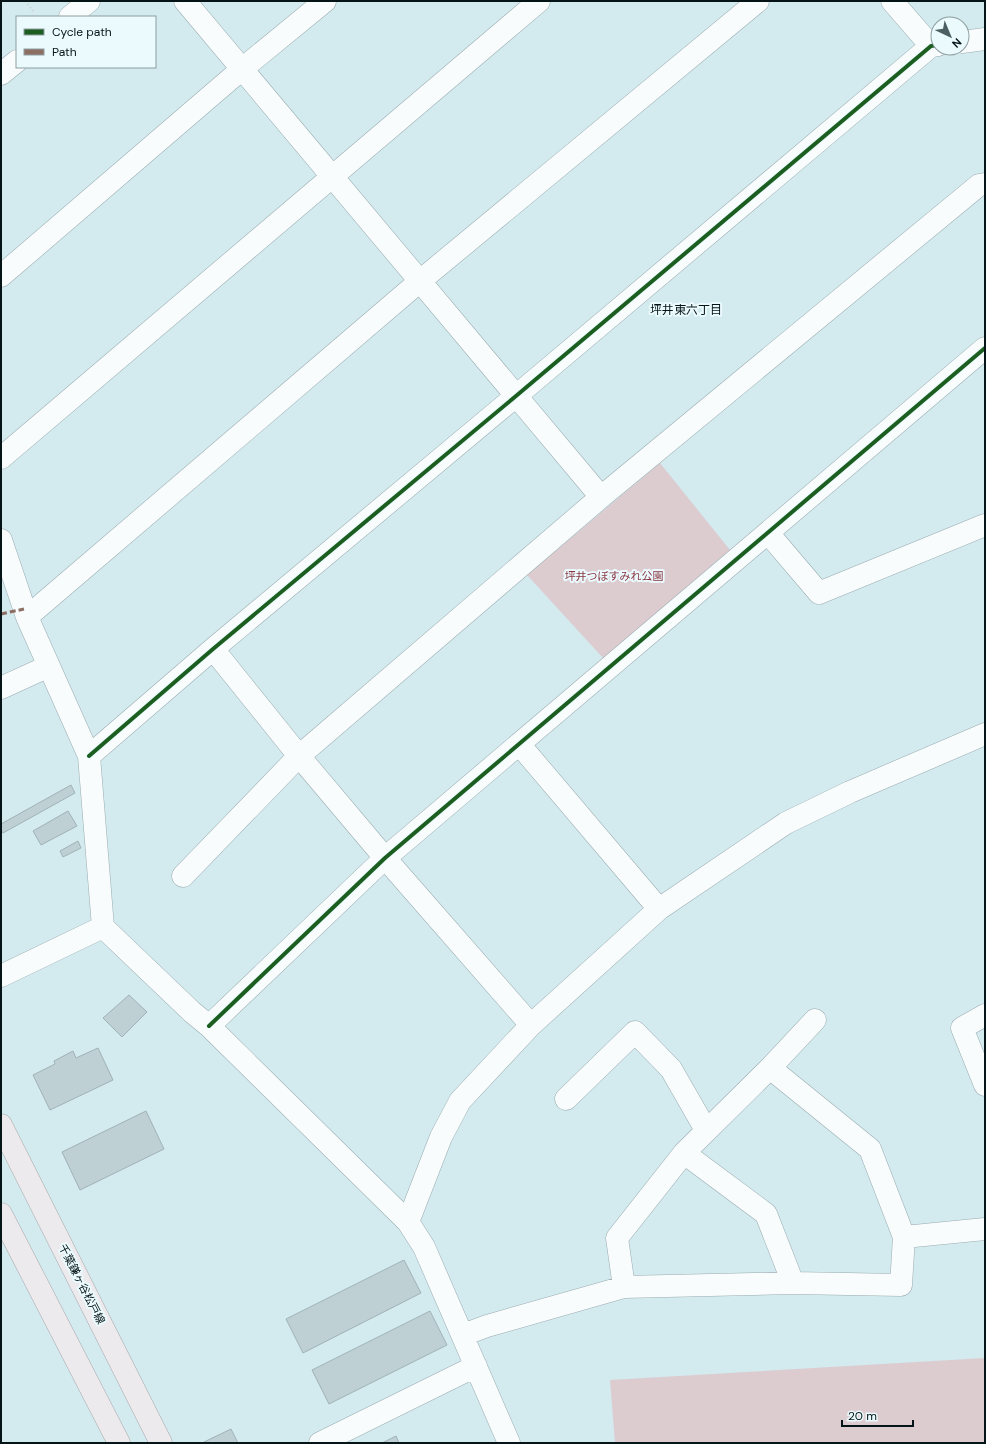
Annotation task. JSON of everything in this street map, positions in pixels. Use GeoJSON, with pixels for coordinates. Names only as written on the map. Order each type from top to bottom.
{"type":"FeatureCollection","features":[{"type":"Feature","properties":{"kind":"main road","name":"千葉鎌ヶ谷松戸線"},"geometry":{"type":"LineString","coordinates":[[1,1124],[161,1443]]}},
{"type":"Feature","properties":{"kind":"main road"},"geometry":{"type":"LineString","coordinates":[[1,1214],[119,1443]]}},
{"type":"Feature","properties":{"kind":"street"},"geometry":{"type":"LineString","coordinates":[[71,16],[89,1]]}},
{"type":"Feature","properties":{"kind":"street"},"geometry":{"type":"LineString","coordinates":[[185,1],[601,496]]}},
{"type":"Feature","properties":{"kind":"street"},"geometry":{"type":"LineString","coordinates":[[1,276],[242,69],[325,1]]}},
{"type":"Feature","properties":{"kind":"street"},"geometry":{"type":"LineString","coordinates":[[1,458],[539,1]]}},
{"type":"Feature","properties":{"kind":"street"},"geometry":{"type":"LineString","coordinates":[[27,617],[420,281],[758,1]]}},
{"type":"Feature","properties":{"kind":"street"},"geometry":{"type":"LineString","coordinates":[[892,1],[930,42]]}},
{"type":"Feature","properties":{"kind":"street"},"geometry":{"type":"LineString","coordinates":[[970,41],[985,39]]}},
{"type":"Feature","properties":{"kind":"street"},"geometry":{"type":"LineString","coordinates":[[89,756],[213,649],[930,49]]}},
{"type":"Feature","properties":{"kind":"street"},"geometry":{"type":"LineString","coordinates":[[1,74],[16,62]]}},
{"type":"Feature","properties":{"kind":"street"},"geometry":{"type":"LineString","coordinates":[[183,876],[299,756],[601,496],[979,185],[985,184]]}},
{"type":"Feature","properties":{"kind":"street"},"geometry":{"type":"LineString","coordinates":[[209,1026],[385,858],[985,348]]}},
{"type":"Feature","properties":{"kind":"street"},"geometry":{"type":"LineString","coordinates":[[768,533],[819,593],[985,525]]}},
{"type":"Feature","properties":{"kind":"street"},"geometry":{"type":"LineString","coordinates":[[1,540],[27,617],[89,756],[103,927],[192,1012],[209,1026],[408,1222],[424,1248],[463,1334],[509,1443]]}},
{"type":"Feature","properties":{"kind":"street"},"geometry":{"type":"LineString","coordinates":[[213,649],[299,756],[385,858],[531,1025]]}},
{"type":"Feature","properties":{"kind":"street"},"geometry":{"type":"LineString","coordinates":[[1,688],[49,666]]}},
{"type":"Feature","properties":{"kind":"street"},"geometry":{"type":"LineString","coordinates":[[408,1222],[441,1137],[460,1101],[531,1025],[659,909],[786,823],[850,792],[985,734]]}},
{"type":"Feature","properties":{"kind":"street"},"geometry":{"type":"LineString","coordinates":[[519,744],[659,909]]}},
{"type":"Feature","properties":{"kind":"street"},"geometry":{"type":"LineString","coordinates":[[1,976],[103,927]]}},
{"type":"Feature","properties":{"kind":"street"},"geometry":{"type":"LineString","coordinates":[[985,1014],[962,1028],[985,1085]]}},
{"type":"Feature","properties":{"kind":"street"},"geometry":{"type":"LineString","coordinates":[[624,1287],[617,1238],[684,1152],[770,1068],[816,1020]]}},
{"type":"Feature","properties":{"kind":"street"},"geometry":{"type":"LineString","coordinates":[[566,1099],[635,1032],[672,1069],[706,1130]]}},
{"type":"Feature","properties":{"kind":"street"},"geometry":{"type":"LineString","coordinates":[[463,1334],[624,1287],[793,1284],[902,1285],[904,1237],[870,1149],[770,1068]]}},
{"type":"Feature","properties":{"kind":"street"},"geometry":{"type":"LineString","coordinates":[[684,1152],[766,1214],[793,1284]]}},
{"type":"Feature","properties":{"kind":"street"},"geometry":{"type":"LineString","coordinates":[[904,1237],[985,1229]]}},
{"type":"Feature","properties":{"kind":"street"},"geometry":{"type":"LineString","coordinates":[[320,1443],[476,1366]]}},
{"type":"Feature","properties":{"kind":"path"},"geometry":{"type":"LineString","coordinates":[[25,1],[34,12]]}},
{"type":"Feature","properties":{"kind":"green space","name":"坪井つぼすみれ公園"},"geometry":{"type":"Polygon","coordinates":[[[660,463],[730,550],[604,659],[527,575],[660,463]]]}},
{"type":"Feature","properties":{"kind":"green space"},"geometry":{"type":"Polygon","coordinates":[[[985,1358],[985,1443],[615,1443],[610,1380],[985,1358]]]}},
{"type":"Feature","properties":{"kind":"building"},"geometry":{"type":"Polygon","coordinates":[[[71,785],[75,793],[3,833],[1,830],[1,824],[71,785]]]}},
{"type":"Feature","properties":{"kind":"building"},"geometry":{"type":"Polygon","coordinates":[[[68,811],[77,826],[41,845],[33,831],[68,811]]]}},
{"type":"Feature","properties":{"kind":"building"},"geometry":{"type":"Polygon","coordinates":[[[78,841],[81,848],[63,857],[60,851],[78,841]]]}},
{"type":"Feature","properties":{"kind":"building"},"geometry":{"type":"Polygon","coordinates":[[[129,995],[147,1012],[122,1037],[103,1018],[129,995]]]}},
{"type":"Feature","properties":{"kind":"building"},"geometry":{"type":"Polygon","coordinates":[[[98,1048],[113,1080],[50,1110],[33,1075],[55,1064],[54,1061],[73,1051],[76,1058],[98,1048]]]}},
{"type":"Feature","properties":{"kind":"building"},"geometry":{"type":"Polygon","coordinates":[[[146,1111],[164,1149],[80,1190],[62,1152],[146,1111]]]}},
{"type":"Feature","properties":{"kind":"building"},"geometry":{"type":"Polygon","coordinates":[[[404,1260],[421,1293],[303,1353],[286,1319],[404,1260]]]}},
{"type":"Feature","properties":{"kind":"building"},"geometry":{"type":"Polygon","coordinates":[[[430,1311],[447,1345],[329,1404],[312,1370],[430,1311]]]}},
{"type":"Feature","properties":{"kind":"building"},"geometry":{"type":"Polygon","coordinates":[[[231,1429],[238,1443],[204,1442],[231,1429]]]}},
{"type":"Feature","properties":{"kind":"building"},"geometry":{"type":"Polygon","coordinates":[[[396,1436],[399,1443],[382,1443],[396,1436]]]}},
{"type":"Feature","properties":{"kind":"marked path"},"geometry":{"type":"LineString","coordinates":[[1,614],[24,609]]}},
{"type":"Feature","properties":{"kind":"cycle path"},"geometry":{"type":"LineString","coordinates":[[89,756],[213,649],[930,47]]}},
{"type":"Feature","properties":{"kind":"cycle path"},"geometry":{"type":"LineString","coordinates":[[209,1026],[385,858],[985,348]]}},
{"type":"Feature","properties":{"kind":"district","name":"坪井東六丁目"},"geometry":{"type":"Point","coordinates":[686,310]}}]}
